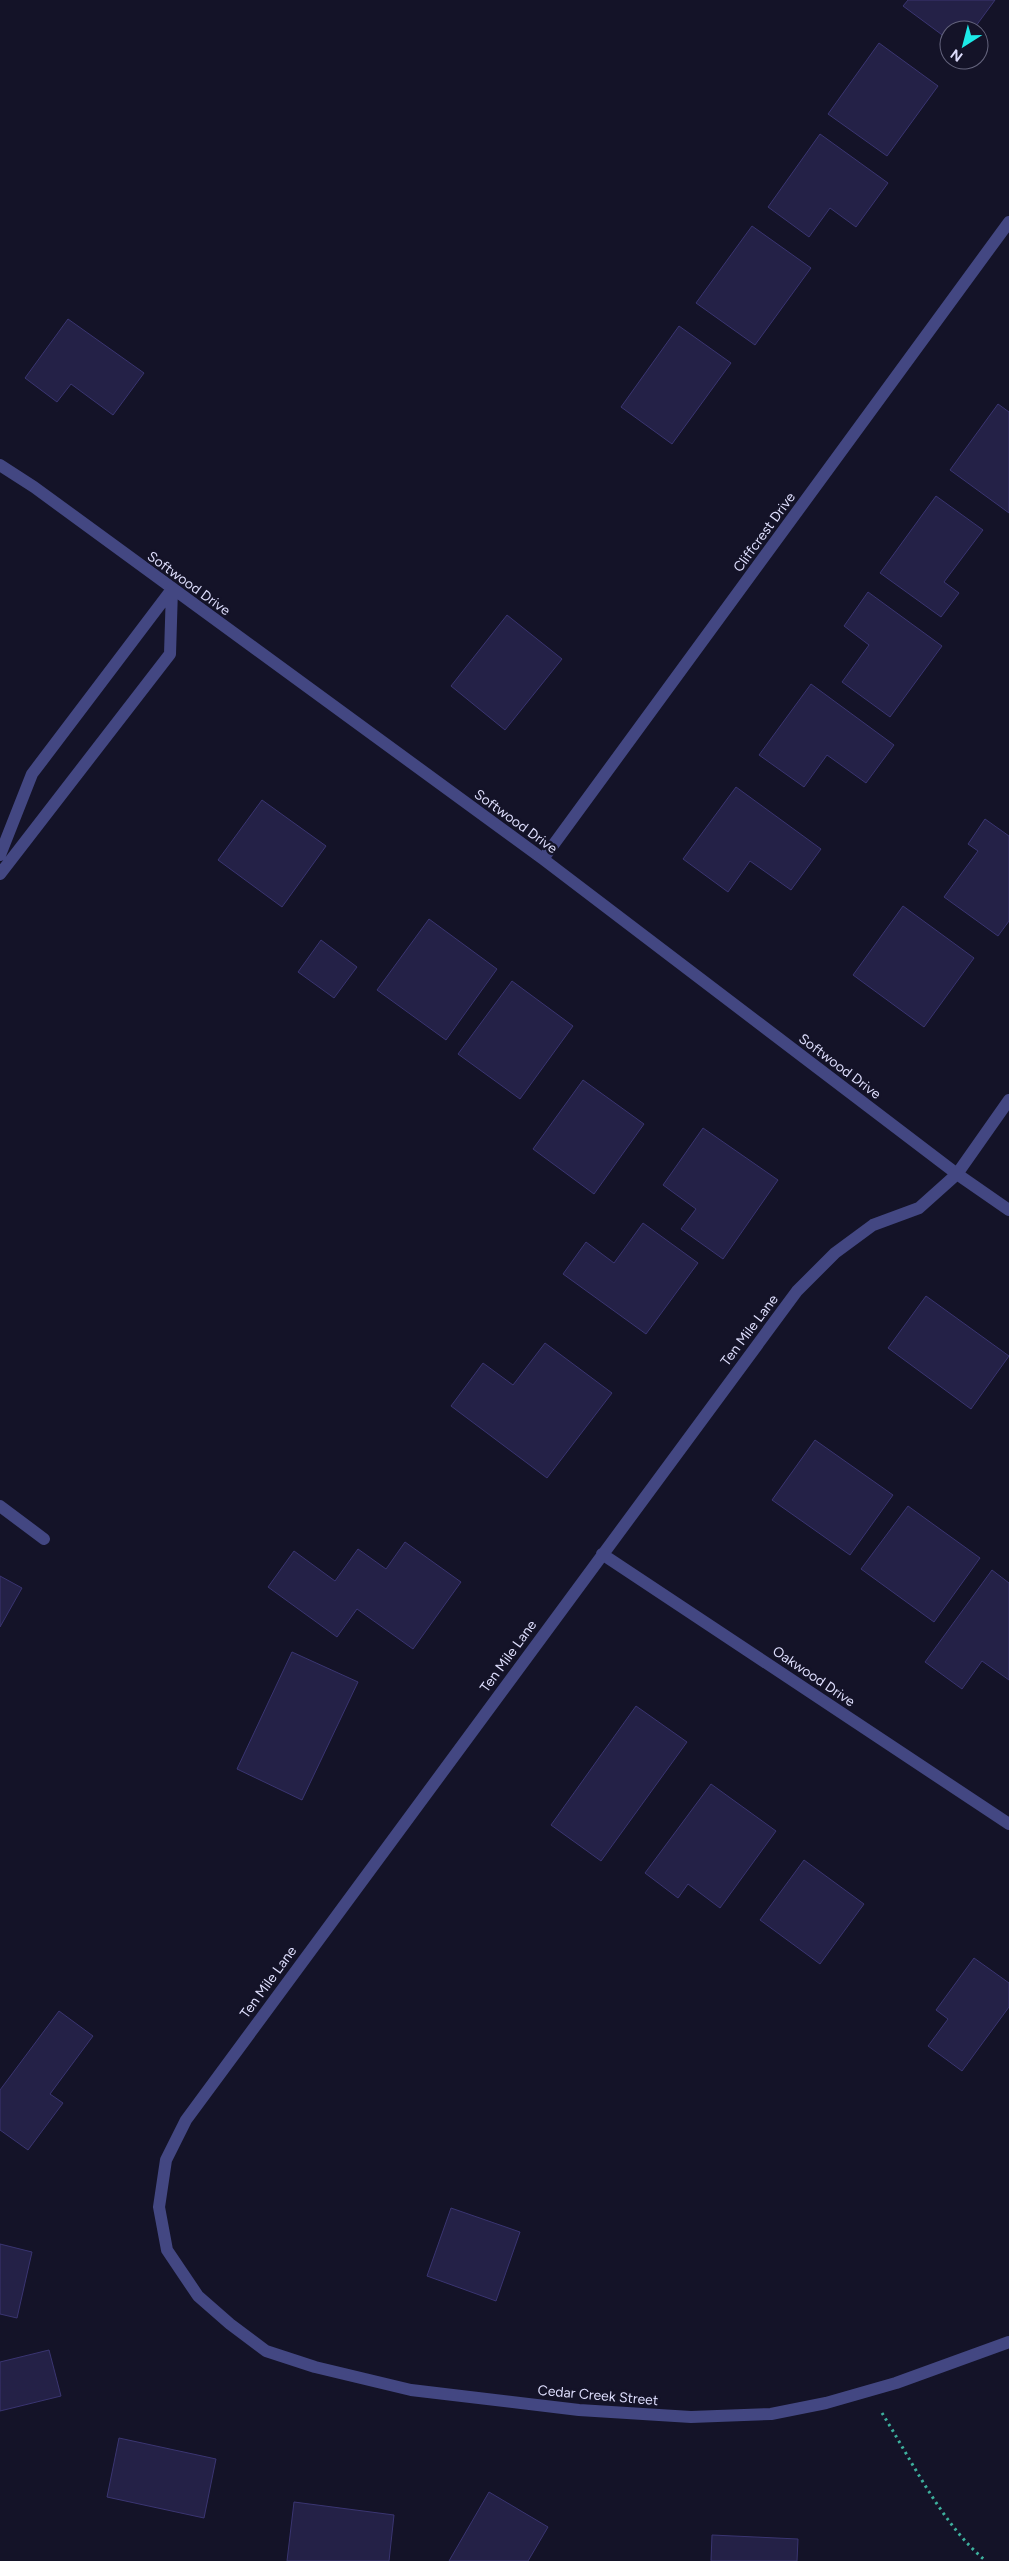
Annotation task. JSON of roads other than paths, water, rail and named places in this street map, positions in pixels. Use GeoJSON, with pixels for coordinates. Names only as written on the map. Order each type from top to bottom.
{"type":"FeatureCollection","features":[{"type":"Feature","properties":{"kind":"street","name":"Cliffcrest Drive"},"geometry":{"type":"LineString","coordinates":[[543,859],[1009,222]]}},
{"type":"Feature","properties":{"kind":"street","name":"Softwood Drive"},"geometry":{"type":"LineString","coordinates":[[0,465],[34,487],[543,859],[957,1174],[1009,1210]]}},
{"type":"Feature","properties":{"kind":"street"},"geometry":{"type":"LineString","coordinates":[[0,855],[32,774],[172,589]]}},
{"type":"Feature","properties":{"kind":"street"},"geometry":{"type":"LineString","coordinates":[[0,874],[170,654],[172,589]]}},
{"type":"Feature","properties":{"kind":"street","name":"Ten Mile Lane"},"geometry":{"type":"LineString","coordinates":[[198,2296],[166,2250],[159,2207],[166,2160],[186,2120],[797,1291],[835,1253],[873,1225],[919,1208],[957,1174],[1009,1100]]}},
{"type":"Feature","properties":{"kind":"street"},"geometry":{"type":"LineString","coordinates":[[0,1506],[44,1539]]}},
{"type":"Feature","properties":{"kind":"street","name":"Oakwood Drive"},"geometry":{"type":"LineString","coordinates":[[602,1554],[1009,1824]]}},
{"type":"Feature","properties":{"kind":"street","name":"Cedar Creek Street"},"geometry":{"type":"LineString","coordinates":[[198,2296],[230,2324],[266,2351],[315,2367],[411,2390],[579,2410],[691,2417],[771,2414],[826,2403],[896,2383],[1009,2342]]}}]}
